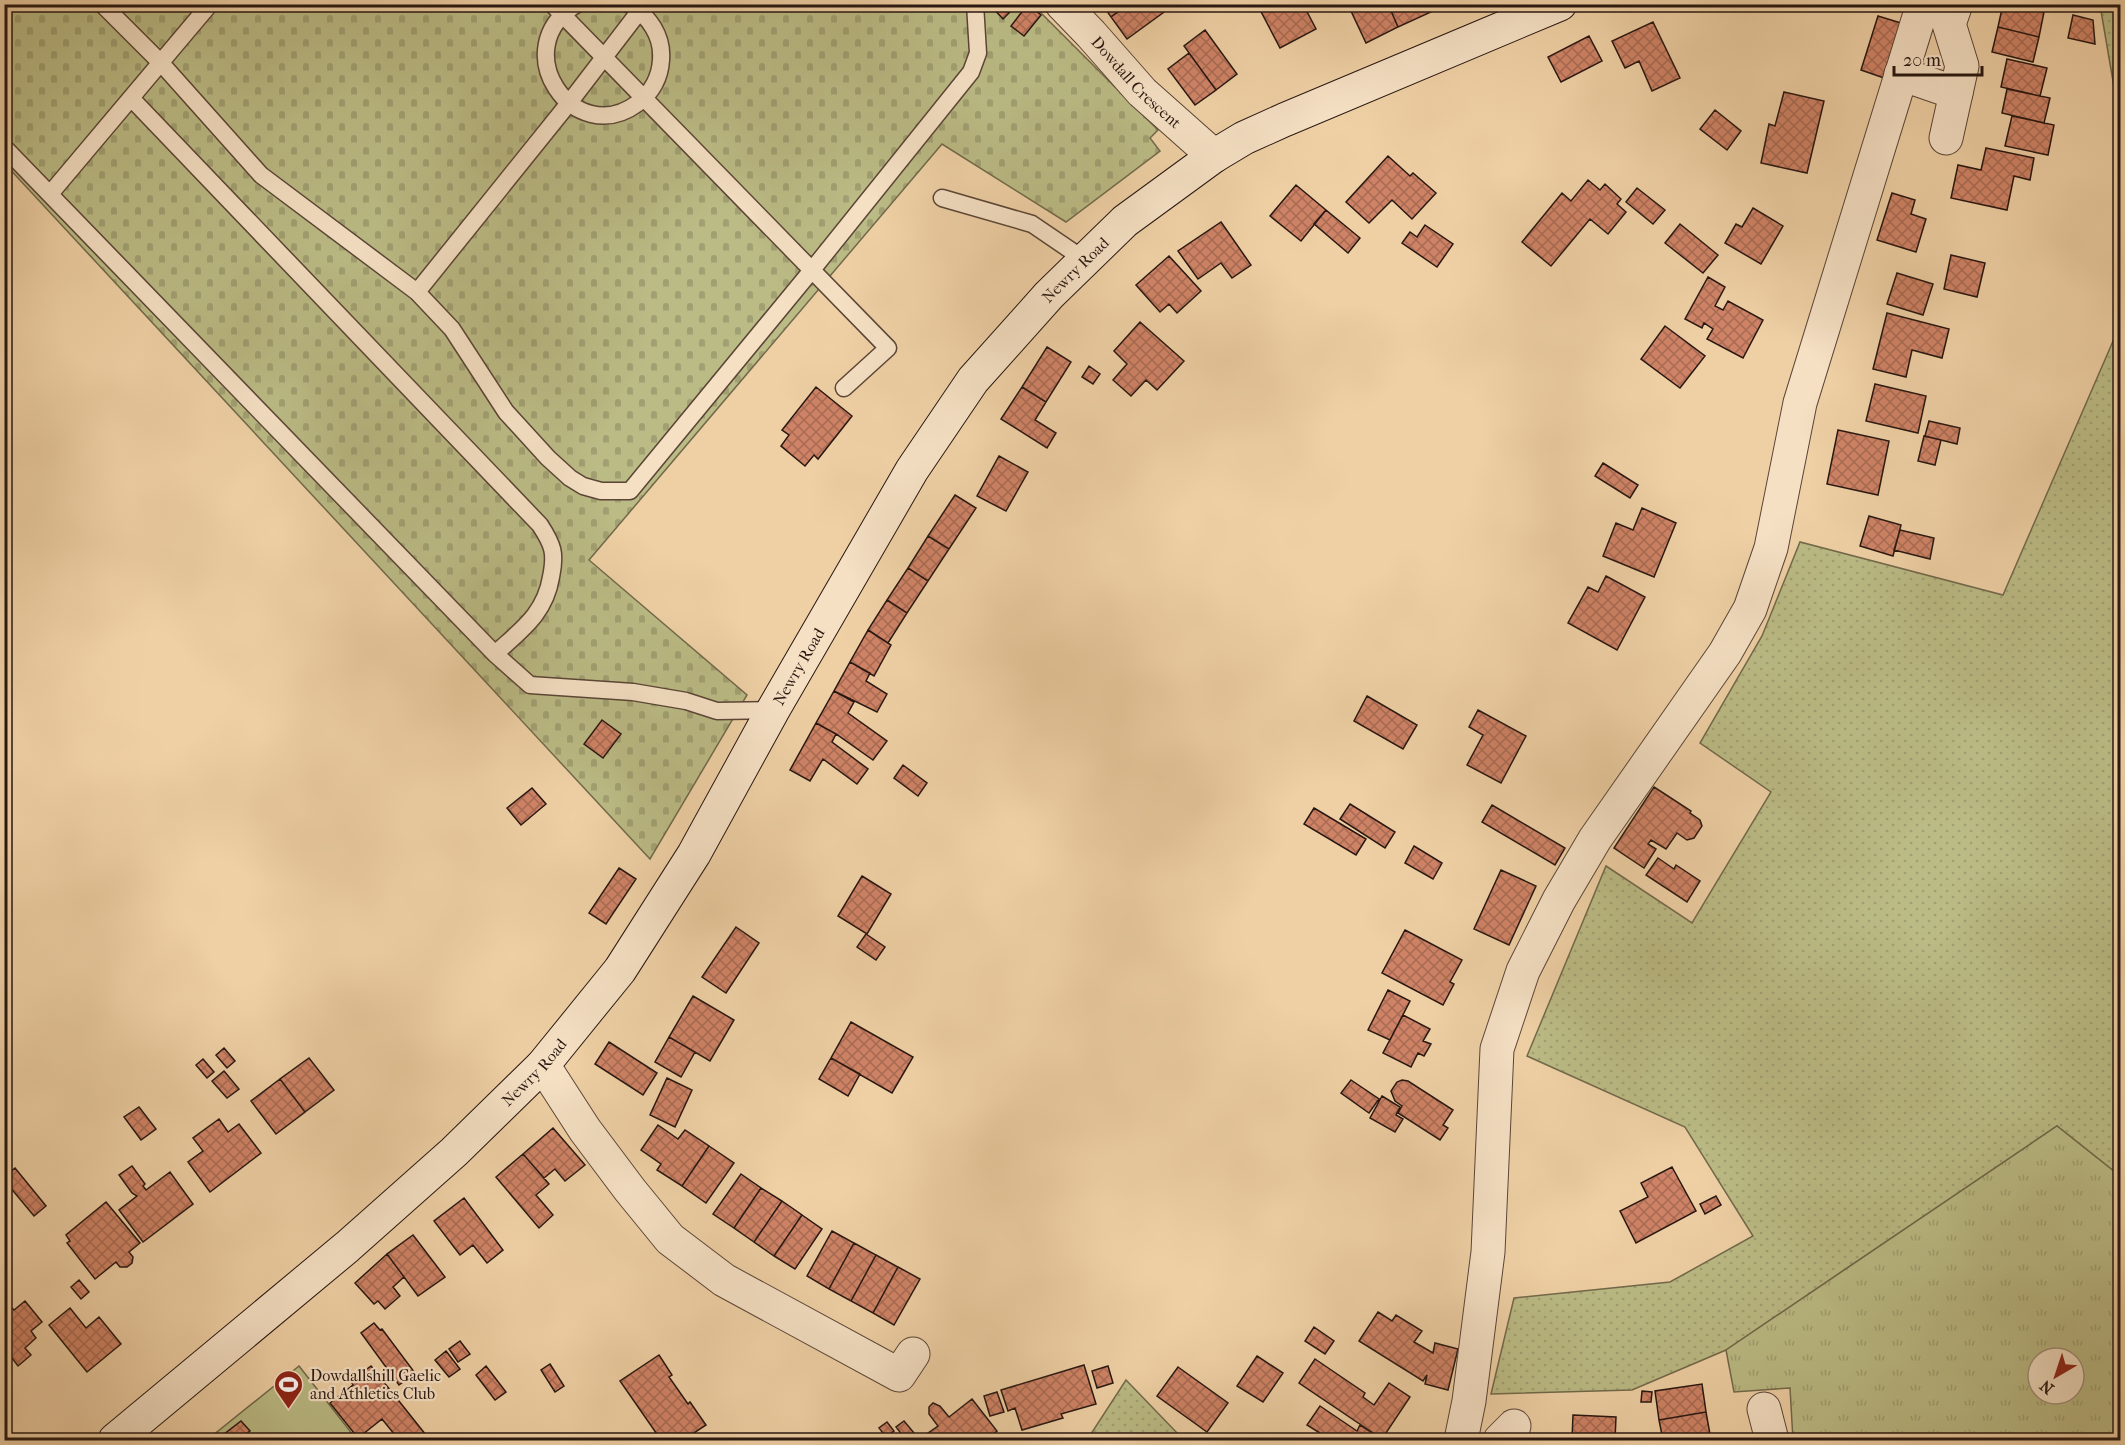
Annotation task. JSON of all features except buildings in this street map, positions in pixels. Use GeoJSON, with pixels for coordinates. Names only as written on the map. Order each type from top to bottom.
{"type":"FeatureCollection","features":[{"type":"Feature","properties":{"kind":"street","name":"Dowdall Crescent"},"geometry":{"type":"LineString","coordinates":[[1062,4],[1142,92],[1214,156]]}},
{"type":"Feature","properties":{"kind":"street","name":"Newry Road"},"geometry":{"type":"LineString","coordinates":[[115,1440],[347,1247],[454,1152],[543,1065],[620,970],[694,854],[773,710],[912,470],[974,380],[1049,294],[1125,221],[1214,156],[1284,120],[1560,4]]}},
{"type":"Feature","properties":{"kind":"street"},"geometry":{"type":"LineString","coordinates":[[1461,1440],[1469,1401],[1488,1252],[1497,1048],[1523,971],[1571,880],[1595,839],[1725,653],[1750,609],[1771,548],[1800,403],[1923,4]]}},
{"type":"Feature","properties":{"kind":"street"},"geometry":{"type":"LineString","coordinates":[[1946,138],[1962,66],[1949,24],[1956,4]]}},
{"type":"Feature","properties":{"kind":"street"},"geometry":{"type":"LineString","coordinates":[[1901,74],[1956,93]]}},
{"type":"Feature","properties":{"kind":"street"},"geometry":{"type":"LineString","coordinates":[[543,1065],[585,1130],[670,1239],[724,1280],[899,1376],[913,1354]]}},
{"type":"Feature","properties":{"kind":"street"},"geometry":{"type":"LineString","coordinates":[[1764,1409],[1772,1440]]}},
{"type":"Feature","properties":{"kind":"lane"},"geometry":{"type":"LineString","coordinates":[[102,4],[161,63],[261,175],[417,292],[452,329],[506,412],[548,458],[570,478],[583,486],[601,491],[630,492],[971,72],[978,53],[975,4]]}},
{"type":"Feature","properties":{"kind":"lane"},"geometry":{"type":"LineString","coordinates":[[50,194],[210,4]]}},
{"type":"Feature","properties":{"kind":"lane"},"geometry":{"type":"LineString","coordinates":[[557,10],[577,4]]}},
{"type":"Feature","properties":{"kind":"lane"},"geometry":{"type":"LineString","coordinates":[[417,292],[569,103],[638,7],[651,22],[662,53],[654,85],[644,98],[631,108],[615,114],[599,115],[583,111],[569,103],[556,91],[545,60],[547,43],[557,10]]}},
{"type":"Feature","properties":{"kind":"lane"},"geometry":{"type":"LineString","coordinates":[[557,10],[888,348],[844,388]]}},
{"type":"Feature","properties":{"kind":"lane"},"geometry":{"type":"LineString","coordinates":[[131,98],[540,525],[552,542],[555,561],[549,590],[534,618],[495,654]]}},
{"type":"Feature","properties":{"kind":"lane"},"geometry":{"type":"LineString","coordinates":[[4,147],[495,654],[530,685],[633,692],[686,701],[717,711],[773,710]]}},
{"type":"Feature","properties":{"kind":"lane"},"geometry":{"type":"LineString","coordinates":[[942,198],[1032,224],[1085,260]]}},
{"type":"Feature","properties":{"kind":"green space"},"geometry":{"type":"Polygon","coordinates":[[[5,4],[1033,5],[1158,130],[1150,138],[1160,151],[1066,222],[942,144],[589,560],[747,695],[650,859],[5,164],[5,4]]]}},
{"type":"Feature","properties":{"kind":"green space"},"geometry":{"type":"Polygon","coordinates":[[[2100,5],[2120,5],[2120,122],[2100,5]]]}},
{"type":"Feature","properties":{"kind":"green space"},"geometry":{"type":"Polygon","coordinates":[[[2120,325],[2120,1176],[2057,1126],[1726,1350],[1632,1390],[1491,1394],[1514,1298],[1670,1282],[1753,1236],[1685,1127],[1527,1056],[1606,866],[1692,923],[1771,792],[1700,743],[1762,636],[1800,542],[2003,595],[2120,325]]]}},
{"type":"Feature","properties":{"kind":"green space"},"geometry":{"type":"Polygon","coordinates":[[[2057,1126],[2120,1176],[2120,1440],[1793,1440],[1790,1388],[1734,1392],[1726,1350],[2057,1126]]]}},
{"type":"Feature","properties":{"kind":"green space","name":"Dowdallshill Gaelic and Athletics Club"},"geometry":{"type":"Polygon","coordinates":[[[299,1366],[357,1440],[207,1440],[299,1366]]]}},
{"type":"Feature","properties":{"kind":"green space"},"geometry":{"type":"Polygon","coordinates":[[[1126,1380],[1179,1435],[1186,1440],[1087,1440],[1126,1380]]]}},
{"type":"Feature","properties":{"kind":"place","name":"Dowdallshill Gaelic and Athletics Club"},"geometry":{"type":"Point","coordinates":[289,1410]}}]}
